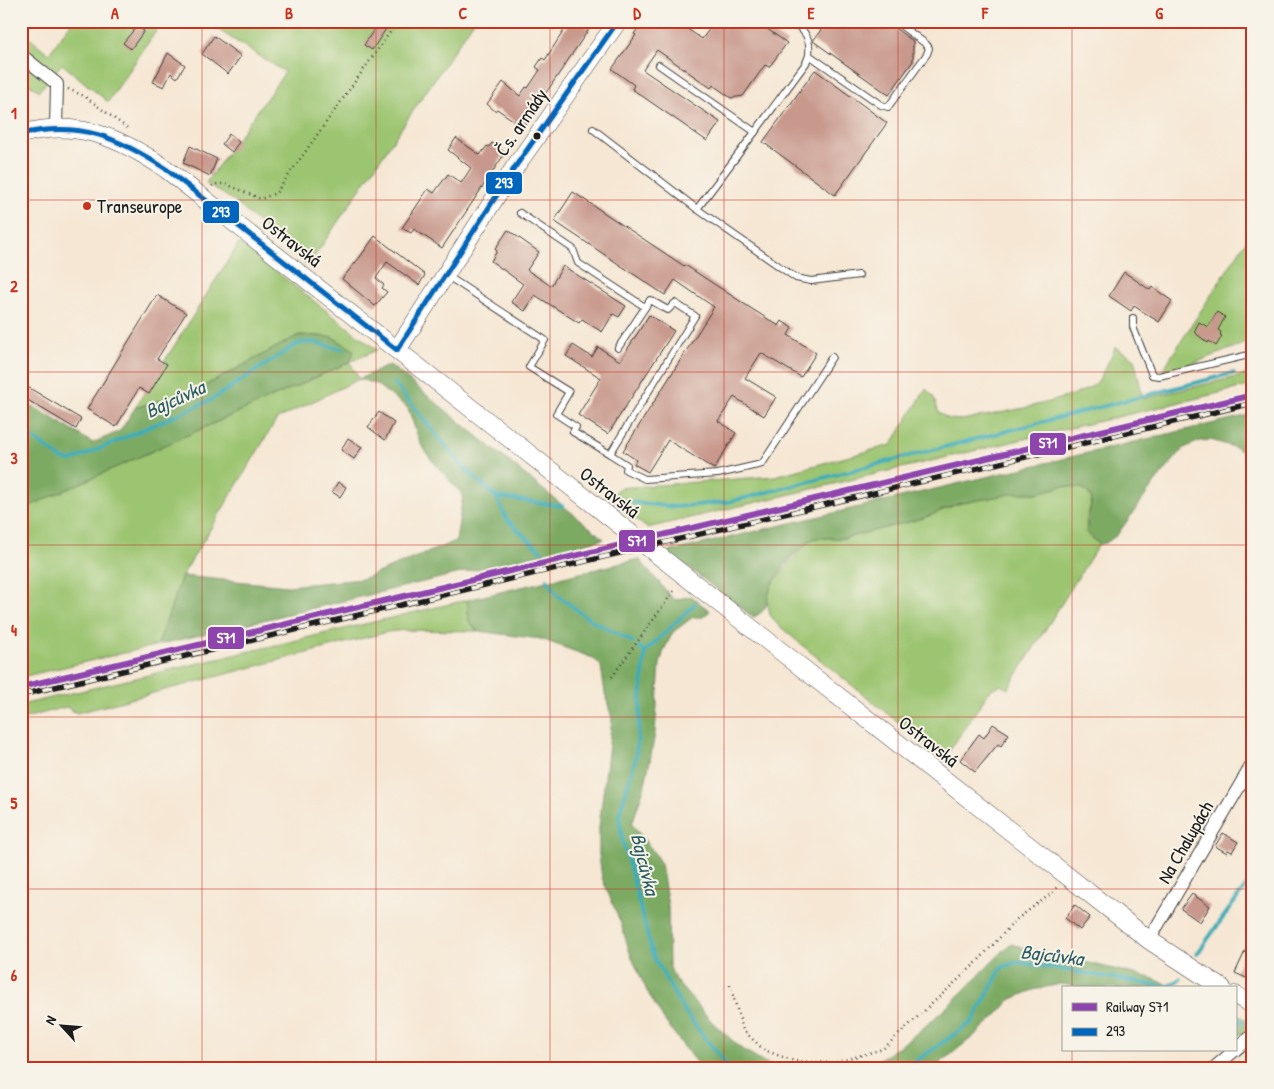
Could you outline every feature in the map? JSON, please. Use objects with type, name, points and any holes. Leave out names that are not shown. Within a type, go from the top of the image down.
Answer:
[{"type":"main road","name":"Čs. armády","points":[[397,350],[548,119],[618,21]]},
{"type":"main road","name":"Ostravská","points":[[21,134],[34,130],[56,128],[92,132],[116,139],[148,157],[203,197],[1149,940],[1219,986]]},
{"type":"main road","points":[[1236,996],[1253,1005]]},
{"type":"street","points":[[21,55],[57,84],[56,128]]},
{"type":"street","name":"Na Chalupách","points":[[1149,940],[1253,762]]},
{"type":"street","points":[[1236,1049],[1253,1035]]},
{"type":"street","points":[[1214,1068],[1233,1052]]},
{"type":"lane","points":[[697,209],[806,63],[810,44],[808,37],[804,30],[792,21]]},
{"type":"lane","points":[[809,55],[881,105],[888,107],[893,103],[927,54],[929,48],[895,21]]},
{"type":"lane","points":[[659,65],[754,132]]},
{"type":"lane","points":[[594,129],[697,209],[796,278],[811,281],[859,276]]},
{"type":"lane","points":[[520,213],[573,249],[578,263],[645,307]]},
{"type":"lane","points":[[446,275],[545,340],[529,367],[569,392],[556,414],[576,427],[573,432],[627,465],[626,470],[645,480],[718,474],[762,464],[832,358]]},
{"type":"lane","points":[[610,454],[695,316],[675,303],[668,310],[650,300],[618,348]]},
{"type":"lane","points":[[1133,318],[1133,327],[1152,375],[1159,376],[1253,354]]},
{"type":"path","points":[[203,197],[214,184],[226,184],[261,199],[276,194],[398,21]]},
{"type":"path","points":[[57,84],[84,96],[131,131]]},
{"type":"path","points":[[612,677],[684,576]]},
{"type":"path","points":[[730,985],[743,1030],[764,1050],[794,1061],[834,1063],[883,1049],[976,963],[1017,919],[1052,893],[1067,876]]},
{"type":"green space","points":[[72,21],[163,21],[108,102],[62,64],[39,91],[21,78],[21,31],[49,54]]},
{"type":"green space","points":[[204,21],[474,21],[308,266],[234,201],[206,183],[285,72]]},
{"type":"green space","points":[[23,161],[26,196],[21,205],[21,162]]},
{"type":"green space","points":[[1253,230],[1253,340],[1192,364],[1162,371]]},
{"type":"green space","points":[[239,243],[377,350],[350,362],[354,350],[332,337],[299,335],[201,388],[135,408]]},
{"type":"green space","points":[[299,335],[332,337],[354,350],[350,362],[21,510],[21,399],[93,443],[120,431],[135,408],[201,388]]},
{"type":"green space","points":[[1115,347],[1134,358],[1143,399],[1253,373],[1253,385],[647,528],[615,504],[615,492],[619,488],[775,476],[891,445],[926,389],[933,396],[939,413],[949,419],[973,418],[1055,400],[1089,388],[1098,381]]},
{"type":"green space","points":[[350,362],[359,379],[277,419],[182,576],[158,645],[21,677],[21,510]]},
{"type":"green space","points":[[390,365],[604,539],[158,645],[182,576],[288,586],[362,579],[456,541],[463,495],[430,458],[420,443],[408,408],[376,384],[359,379]]},
{"type":"green space","points":[[1253,414],[1253,462],[1237,448],[1211,440],[1200,441],[1184,448],[1156,481],[1117,535],[1106,543],[1099,544],[1086,531],[1092,500],[1088,492],[1082,488],[1063,486],[1038,493],[1016,493],[957,504],[924,518],[845,538],[816,538],[809,541],[773,582],[766,606],[759,614],[753,617],[668,552]]},
{"type":"green space","points":[[1063,486],[1083,489],[1089,495],[1092,500],[1086,522],[1089,536],[1099,544],[1008,689],[1001,685],[991,689],[944,759],[803,646],[777,624],[770,615],[767,599],[772,584],[809,541],[816,538],[845,538],[924,518],[957,504],[1016,493],[1038,493]]},
{"type":"green space","points":[[639,559],[674,600],[691,596],[710,611],[703,617],[693,617],[673,632],[664,650],[660,664],[655,733],[650,761],[644,788],[632,824],[661,864],[668,906],[669,965],[675,980],[712,1022],[742,1049],[768,1064],[785,1068],[700,1068],[664,1020],[647,991],[630,953],[621,924],[602,878],[599,855],[599,827],[612,719],[605,693],[601,666],[593,658],[541,639],[477,631],[469,621],[467,600]]},
{"type":"green space","points":[[467,600],[469,621],[477,631],[406,630],[387,632],[77,713],[66,707],[21,719],[21,705]]},
{"type":"green space","points":[[1010,944],[1151,978],[1171,986],[1076,986],[1060,984],[1033,990],[1010,1000],[974,1036],[934,1068],[863,1068],[905,1042],[959,996]]},
{"type":"green space","points":[[1236,1014],[1253,1022],[1253,1045],[1242,1035],[1236,1033]]},
{"type":"building","points":[[570,21],[580,21],[589,29],[523,127],[497,109],[495,111],[487,104],[503,82],[520,96],[526,87],[528,88],[540,70],[536,67],[542,58],[545,60]]},
{"type":"building","points":[[643,21],[676,21],[702,39],[715,21],[756,21],[787,43],[769,67],[765,65],[743,96],[731,98],[713,85],[711,88],[657,50],[643,70],[720,122],[707,141],[632,89],[634,85],[612,69],[636,35],[634,34]]},
{"type":"building","points":[[827,21],[885,21],[913,41],[913,61],[889,95],[813,41]]},
{"type":"building","points":[[378,23],[386,29],[372,50],[364,45]]},
{"type":"building","points":[[137,26],[144,31],[131,49],[123,43]]},
{"type":"building","points":[[214,36],[241,56],[228,74],[202,54]]},
{"type":"building","points":[[168,53],[185,65],[177,78],[171,73],[164,87],[153,82]]},
{"type":"building","points":[[815,70],[887,123],[835,195],[763,142]]},
{"type":"building","points":[[229,134],[239,142],[232,152],[222,144]]},
{"type":"building","points":[[456,138],[480,155],[492,143],[505,153],[442,248],[414,229],[411,233],[402,228],[428,189],[434,193],[448,174],[461,183],[471,168],[448,150]]},
{"type":"building","points":[[190,146],[217,159],[210,176],[183,163]]},
{"type":"building","points":[[573,192],[684,266],[779,326],[782,321],[792,328],[788,335],[816,353],[801,377],[761,353],[745,378],[776,397],[764,416],[734,397],[718,421],[736,433],[714,469],[668,440],[648,472],[634,464],[636,460],[623,451],[714,307],[675,280],[665,295],[554,221]]},
{"type":"building","points":[[508,230],[539,252],[527,270],[551,286],[563,266],[626,306],[619,317],[613,314],[602,332],[582,319],[579,323],[535,295],[525,311],[511,302],[523,284],[491,261],[497,251],[495,249]]},
{"type":"building","points":[[375,236],[425,275],[419,285],[387,262],[376,278],[384,285],[382,288],[387,292],[375,306],[342,279]]},
{"type":"building","points":[[1124,272],[1150,290],[1152,287],[1172,301],[1159,322],[1134,306],[1131,311],[1109,296]]},
{"type":"building","points":[[157,295],[186,313],[157,359],[167,364],[149,394],[139,388],[116,427],[87,409]]},
{"type":"building","points":[[1217,312],[1225,317],[1218,330],[1222,336],[1216,346],[1209,341],[1208,343],[1194,332],[1199,322],[1208,327]]},
{"type":"building","points":[[649,315],[674,331],[608,434],[578,415],[601,378],[566,356],[573,345],[592,357],[598,347],[620,361]]},
{"type":"building","points":[[21,383],[81,419],[76,429],[21,396]]},
{"type":"building","points":[[379,412],[394,423],[385,440],[368,427]]},
{"type":"building","points":[[348,438],[362,447],[354,459],[341,450]]},
{"type":"building","points":[[338,482],[346,487],[340,497],[332,492]]},
{"type":"building","points":[[993,724],[1009,734],[1001,746],[998,744],[975,772],[960,760],[979,734],[984,738]]},
{"type":"building","points":[[1223,833],[1238,842],[1232,852],[1228,850],[1227,853],[1215,846]]},
{"type":"building","points":[[1192,894],[1210,906],[1200,922],[1181,909]]},
{"type":"building","points":[[1075,905],[1090,917],[1080,930],[1065,918]]},
{"type":"building","points":[[1253,934],[1253,981],[1235,973]]},
{"type":"waterway","name":"Bajcůvka","points":[[21,429],[62,459],[71,461],[211,400],[297,344],[311,342],[342,349]]},
{"type":"waterway","points":[[620,501],[675,507],[729,502],[1234,373]]},
{"type":"waterway","name":"Bajcůvka","points":[[394,383],[462,466],[496,497],[507,520],[541,551]]},
{"type":"waterway","points":[[496,497],[562,506]]},
{"type":"waterway","name":"Bajcůvka","points":[[547,579],[557,595],[589,619],[633,642]]},
{"type":"waterway","points":[[645,652],[695,604]]},
{"type":"waterway","name":"Bajcůvka","points":[[639,647],[645,652],[636,757],[619,815],[622,838],[653,956],[684,1011],[729,1068]]},
{"type":"waterway","name":"Bajcůvka","points":[[1197,954],[1253,876]]},
{"type":"waterway","name":"Bajcůvka","points":[[906,1068],[972,1022],[1002,967],[1018,962],[1161,986]]},
{"type":"waterway","name":"Bajcůvka","points":[[1169,986],[1180,979]]},
{"type":"waterway","points":[[1236,1019],[1247,1024]]},
{"type":"railway","points":[[21,695],[1253,403]]},
{"type":"rail line","name":"S71","points":[[21,687],[1253,395]]},
{"type":"transit line","name":"293","points":[[397,350],[515,167],[618,21]]},
{"type":"transit line","name":"293","points":[[21,134],[42,130],[62,129],[80,131],[114,140],[131,148],[166,169],[397,350]]},
{"type":"place","name":"Transeurope","points":[[87,206]]}]
